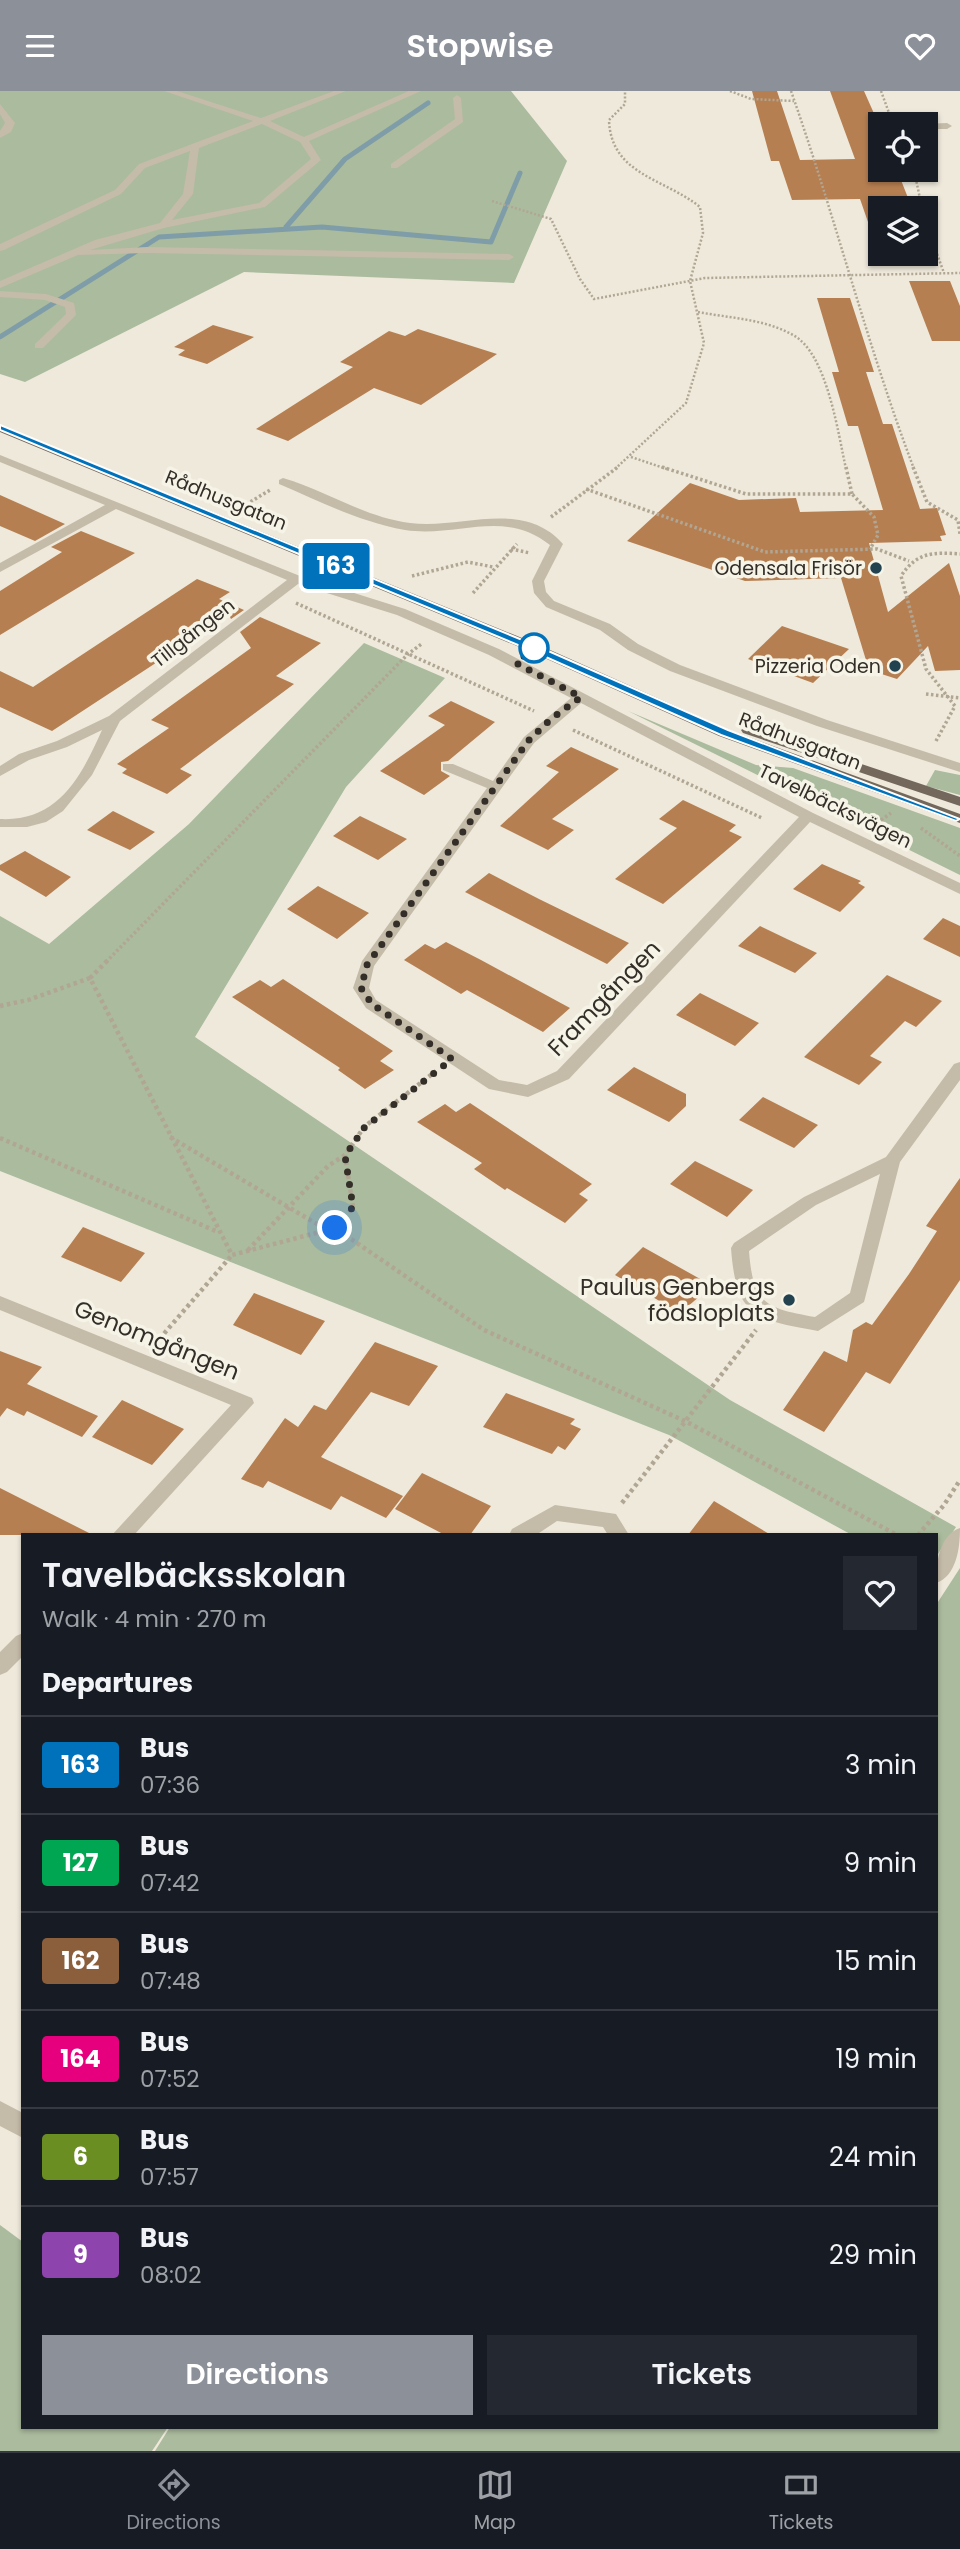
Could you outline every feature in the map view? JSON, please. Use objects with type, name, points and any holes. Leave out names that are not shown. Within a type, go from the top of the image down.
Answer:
[{"type":"main road","name":"Rådhusgatan","points":[[0,428],[630,690],[724,733],[960,819]]},
{"type":"main road","name":"Rådhusgatan","points":[[630,690],[960,803]]},
{"type":"street","points":[[0,285],[71,253],[163,225],[262,205],[316,160],[304,139],[264,122],[168,91]]},
{"type":"street","points":[[0,248],[118,192],[142,166],[195,149],[341,91]]},
{"type":"street","points":[[304,139],[417,91]]},
{"type":"street","points":[[394,166],[460,120],[457,98]]},
{"type":"street","points":[[0,107],[10,123],[8,130],[0,135]]},
{"type":"street","points":[[938,126],[947,126]]},
{"type":"street","points":[[163,225],[188,194],[195,149]]},
{"type":"street","points":[[71,253],[147,250],[509,257]]},
{"type":"street","points":[[0,294],[46,297],[71,305],[71,315],[39,346]]},
{"type":"street","name":"Tavelbäcksvägen","points":[[0,458],[296,579],[401,613],[495,652],[808,816],[960,889]]},
{"type":"street","points":[[283,482],[386,523],[433,529],[482,520],[519,523],[535,529],[557,544],[538,581],[540,593],[550,604],[605,627],[633,647],[675,668],[822,723],[960,768]]},
{"type":"street","points":[[0,568],[113,506]]},
{"type":"street","name":"Tillgången","points":[[0,772],[24,757],[62,744],[114,719],[296,579]]},
{"type":"street","name":"Framgången","points":[[581,697],[551,719],[529,740],[493,786],[367,965],[361,988],[372,1004],[495,1085],[528,1091],[564,1075],[808,816]]},
{"type":"street","name":"Tillgången","points":[[0,823],[33,821],[58,807],[77,789],[94,765],[114,719]]},
{"type":"street","points":[[448,767],[493,786]]},
{"type":"street","points":[[892,1161],[810,1201],[740,1248],[741,1282],[753,1301],[768,1315],[818,1324],[858,1297],[892,1161],[960,1068]]},
{"type":"street","name":"Genomgången","points":[[0,1303],[245,1403],[124,1533]]},
{"type":"street","points":[[522,1533],[555,1513],[614,1528]]},
{"type":"street","points":[[938,1572],[960,1536]]},
{"type":"street","points":[[0,1667],[21,1644]]},
{"type":"street","points":[[0,2113],[21,2125]]},
{"type":"path","points":[[473,593],[493,567],[535,529],[630,457],[686,403],[703,351],[704,334],[690,281],[703,233],[700,207],[687,195],[637,171],[612,142],[609,120],[625,104],[625,91]]},
{"type":"path","points":[[730,91],[751,99],[794,101]]},
{"type":"path","points":[[791,91],[822,178],[892,411],[927,502],[958,520],[960,534]]},
{"type":"path","points":[[881,91],[889,112]]},
{"type":"path","points":[[492,201],[551,219],[580,279],[594,299],[690,281],[849,274],[960,273]]},
{"type":"path","points":[[938,257],[944,273]]},
{"type":"path","points":[[698,312],[765,326],[803,341],[812,352],[829,404],[852,494],[874,517],[878,535],[870,549]]},
{"type":"path","points":[[630,457],[746,494],[852,494]]},
{"type":"path","points":[[237,510],[283,482]]},
{"type":"path","points":[[586,489],[765,552],[870,549],[909,561]]},
{"type":"path","points":[[926,669],[901,576],[909,561],[927,552],[960,553]]},
{"type":"path","points":[[409,576],[468,562],[493,567]]},
{"type":"path","points":[[276,593],[793,832]]},
{"type":"path","points":[[0,1006],[27,1000],[90,978],[408,655],[430,638]]},
{"type":"path","points":[[926,694],[960,698]]},
{"type":"path","points":[[952,711],[960,712]]},
{"type":"path","points":[[916,824],[960,856]]},
{"type":"path","points":[[90,978],[169,1137],[232,1255]]},
{"type":"path","points":[[247,1251],[328,1167],[345,1156],[364,1128],[452,1059]]},
{"type":"path","points":[[169,1137],[327,1230]]},
{"type":"path","points":[[0,1138],[218,1232]]},
{"type":"path","points":[[142,1359],[232,1255],[335,1228],[353,1207],[345,1156]]},
{"type":"path","points":[[335,1228],[484,1330],[687,1422],[893,1533]]},
{"type":"path","points":[[614,1528],[687,1422],[768,1315]]},
{"type":"path","points":[[920,1533],[944,1505],[960,1480]]},
{"type":"green space","points":[[0,91],[511,91],[567,161],[514,283],[244,272],[25,382],[0,374]]},
{"type":"green space","points":[[364,643],[445,678],[346,787],[195,1037],[730,1400],[956,1527],[938,1554],[938,1533],[848,1533],[669,1435],[0,1171],[0,916],[49,944],[189,824]]},
{"type":"green space","points":[[628,711],[756,765],[793,768],[960,828],[960,875]]},
{"type":"green space","points":[[935,770],[960,775],[960,795],[926,786]]},
{"type":"green space","points":[[960,1568],[960,2451],[155,2451],[169,2429],[938,2429],[938,1602]]},
{"type":"green space","points":[[0,2225],[21,2241],[21,2429],[167,2429],[152,2451],[0,2451]]},
{"type":"building","points":[[752,91],[777,91],[800,160],[855,159],[830,91],[864,91],[873,112],[868,112],[868,182],[902,182],[907,196],[868,196],[868,222],[860,199],[792,200],[779,161],[771,161]]},
{"type":"building","points":[[909,281],[950,281],[960,306],[960,341],[932,341]]},
{"type":"building","points":[[817,298],[850,298],[874,372],[866,372],[883,424],[892,424],[920,509],[937,508],[946,535],[940,536],[942,541],[869,543],[888,612],[949,563],[960,596],[960,670],[935,671],[928,646],[897,679],[869,670],[841,578],[745,581],[627,541],[690,483],[739,500],[796,498],[800,512],[883,510],[858,426],[848,426],[832,372],[839,372]]},
{"type":"building","points":[[213,325],[254,337],[207,364],[178,355],[185,350],[174,347]]},
{"type":"building","points":[[418,329],[497,354],[421,405],[374,388],[288,441],[256,429],[353,367],[340,362],[389,331],[405,336]]},
{"type":"building","points":[[0,495],[65,524],[35,541],[0,526]]},
{"type":"building","points":[[81,531],[135,553],[0,635],[0,591],[62,552],[51,547]]},
{"type":"building","points":[[197,579],[230,592],[219,599],[244,610],[231,619],[229,615],[52,731],[0,707],[0,671],[33,687]]},
{"type":"building","points":[[260,617],[321,643],[276,676],[294,684],[180,769],[192,775],[167,794],[122,773],[127,769],[117,764],[169,728],[151,720],[251,648],[240,632]]},
{"type":"building","points":[[782,626],[849,649],[813,683],[748,659]]},
{"type":"building","points":[[451,701],[495,722],[448,761],[441,762],[441,771],[450,776],[424,795],[380,771],[445,725],[428,716]]},
{"type":"building","points":[[571,747],[619,769],[552,819],[574,830],[548,850],[500,826],[559,772],[546,766]]},
{"type":"building","points":[[683,800],[736,825],[729,831],[742,837],[663,904],[615,879],[677,828],[659,819]]},
{"type":"building","points":[[113,811],[155,832],[130,850],[87,830]]},
{"type":"building","points":[[360,816],[407,839],[378,860],[333,836]]},
{"type":"building","points":[[25,851],[71,877],[46,897],[0,870],[0,865]]},
{"type":"building","points":[[822,864],[861,881],[858,883],[865,887],[840,912],[793,889]]},
{"type":"building","points":[[489,873],[629,943],[607,964],[465,892]]},
{"type":"building","points":[[318,886],[369,913],[337,939],[287,909]]},
{"type":"building","points":[[943,918],[960,926],[960,957],[923,939]]},
{"type":"building","points":[[760,926],[817,953],[795,973],[738,946]]},
{"type":"building","points":[[446,942],[570,1008],[543,1032],[467,990],[461,994],[404,960],[425,944],[435,949]]},
{"type":"building","points":[[887,975],[942,1001],[916,1027],[905,1021],[870,1056],[882,1062],[859,1085],[804,1057]]},
{"type":"building","points":[[283,979],[393,1051],[380,1061],[394,1070],[365,1089],[338,1070],[340,1068],[232,997],[260,980],[271,987]]},
{"type":"building","points":[[700,993],[759,1023],[735,1046],[676,1015]]},
{"type":"building","points":[[634,1067],[686,1094],[686,1106],[669,1122],[607,1090]]},
{"type":"building","points":[[763,1097],[818,1125],[794,1148],[739,1120]]},
{"type":"building","points":[[470,1103],[592,1184],[579,1194],[588,1200],[565,1223],[507,1188],[505,1190],[474,1169],[482,1163],[417,1122],[445,1104],[456,1112]]},
{"type":"building","points":[[695,1161],[753,1190],[727,1217],[670,1184]]},
{"type":"building","points":[[960,1178],[960,1280],[890,1384],[866,1372],[824,1432],[783,1410],[824,1351],[847,1362],[853,1330],[866,1322],[872,1325],[909,1274],[937,1231],[926,1226]]},
{"type":"building","points":[[83,1227],[145,1253],[121,1282],[61,1257]]},
{"type":"building","points":[[643,1247],[702,1280],[691,1291],[700,1296],[680,1313],[615,1275]]},
{"type":"building","points":[[254,1293],[325,1321],[301,1355],[233,1325]]},
{"type":"building","points":[[375,1342],[438,1366],[409,1406],[371,1392],[321,1457],[403,1496],[386,1518],[341,1496],[331,1510],[268,1481],[263,1488],[241,1479],[285,1418],[298,1427],[314,1405],[326,1410]]},
{"type":"building","points":[[0,1351],[42,1367],[27,1384],[98,1416],[82,1437],[27,1411],[24,1416],[7,1408],[0,1417]]},
{"type":"building","points":[[506,1393],[575,1419],[570,1424],[581,1429],[565,1450],[558,1446],[552,1454],[483,1427]]},
{"type":"building","points":[[122,1400],[184,1429],[152,1465],[92,1437]]},
{"type":"building","points":[[422,1473],[491,1506],[471,1533],[441,1533],[395,1509]]},
{"type":"building","points":[[0,1488],[89,1533],[21,1533],[0,1535]]},
{"type":"building","points":[[714,1501],[768,1533],[690,1533]]},
{"type":"waterway","points":[[286,227],[345,159],[428,103]]},
{"type":"waterway","points":[[0,337],[159,237],[322,227],[491,242],[520,173]]},
{"type":"bus line","name":"163","points":[[0,428],[534,648],[724,733],[960,819]]},
{"type":"place","name":"Odensala Frisör","points":[[876,568]]},
{"type":"place","name":"Pizzeria Oden","points":[[895,666]]},
{"type":"place","name":"Paulus Genbergs födsloplats","points":[[789,1300]]},
{"type":"route","points":[[335,1228],[353,1207],[345,1156],[364,1128],[452,1059],[372,1004],[361,988],[367,965],[493,786],[529,740],[551,719],[581,697],[516,663],[534,648]]}]
